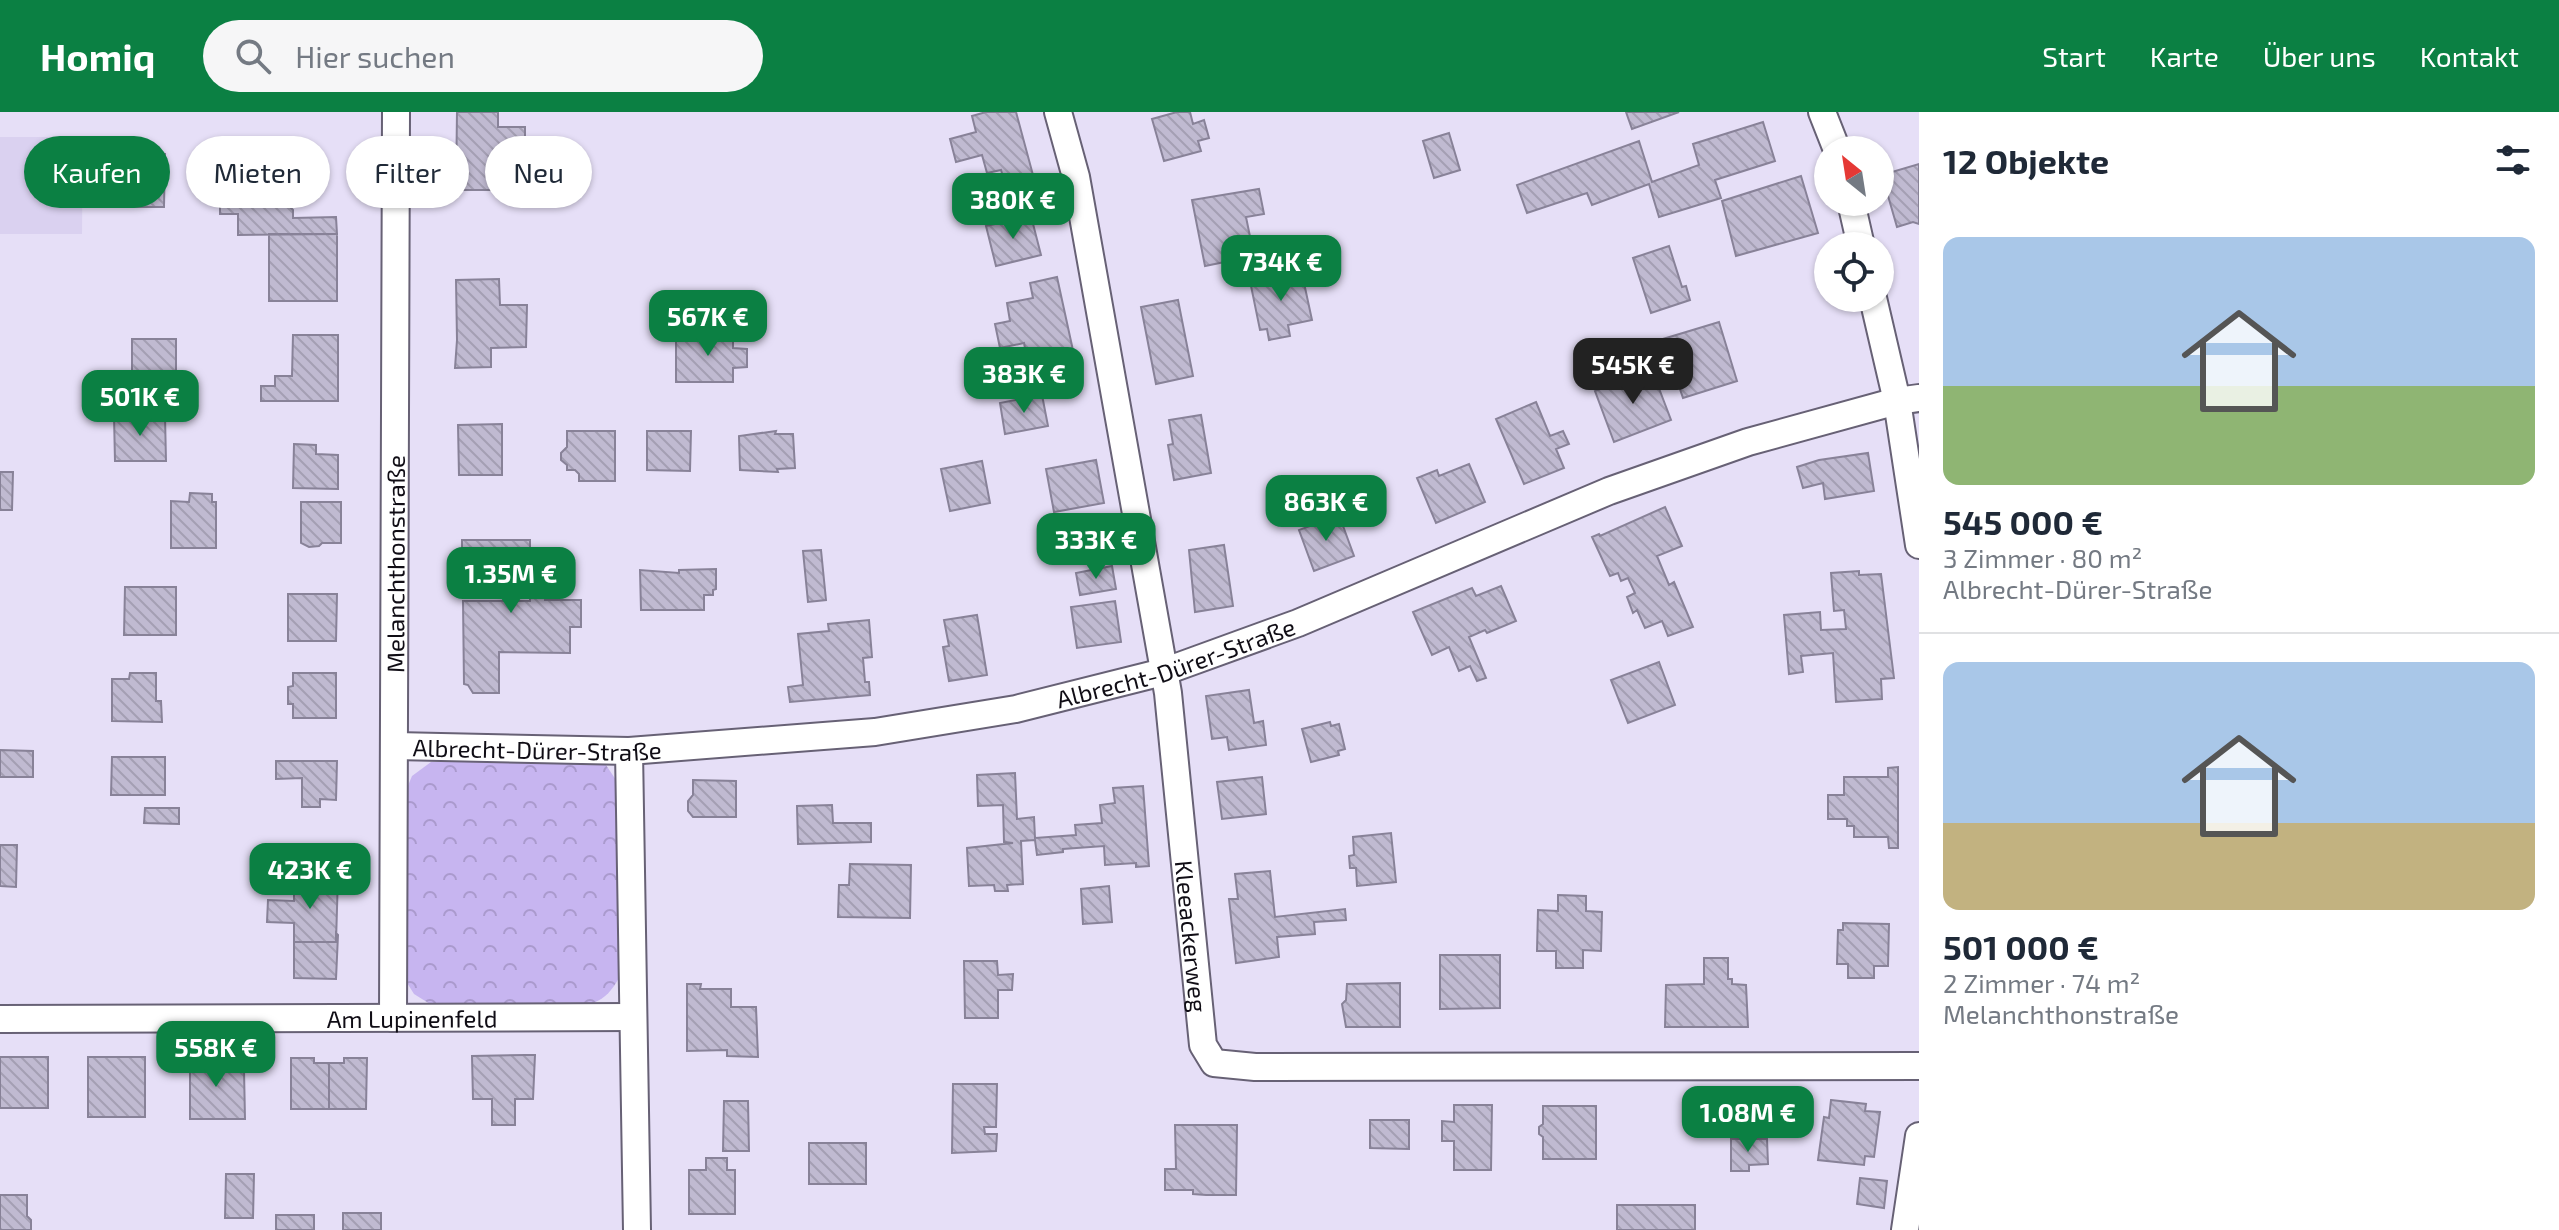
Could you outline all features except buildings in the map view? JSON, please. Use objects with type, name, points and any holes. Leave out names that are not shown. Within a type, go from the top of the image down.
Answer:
[{"type":"street","name":"Melanchthonstraße","points":[[393,1018],[396,112]]},
{"type":"street","name":"Kleeackerweg","points":[[1058,112],[1076,177],[1168,693],[1203,1045],[1214,1063],[1255,1067],[1919,1066]]},
{"type":"street","points":[[1822,112],[1831,136]]},
{"type":"street","points":[[1878,312],[1908,399],[1919,545]]},
{"type":"street","name":"Albrecht-Dürer-Straße","points":[[395,746],[629,751],[816,738],[942,723],[1016,709],[1163,672],[1298,623],[1609,491],[1748,442],[1908,399]]},
{"type":"street","points":[[629,751],[637,1230]]},
{"type":"street","name":"Am Lupinenfeld","points":[[0,1019],[633,1017]]},
{"type":"street","points":[[1905,1230],[1919,1136]]},
{"type":"shaded area","points":[[0,137],[24,137],[24,208],[82,208],[82,234],[0,234]]},
{"type":"green space","points":[[596,761],[606,765],[618,783],[619,978],[611,990],[593,1003],[430,1004],[414,994],[404,978],[407,788],[412,776],[431,762]]}]
